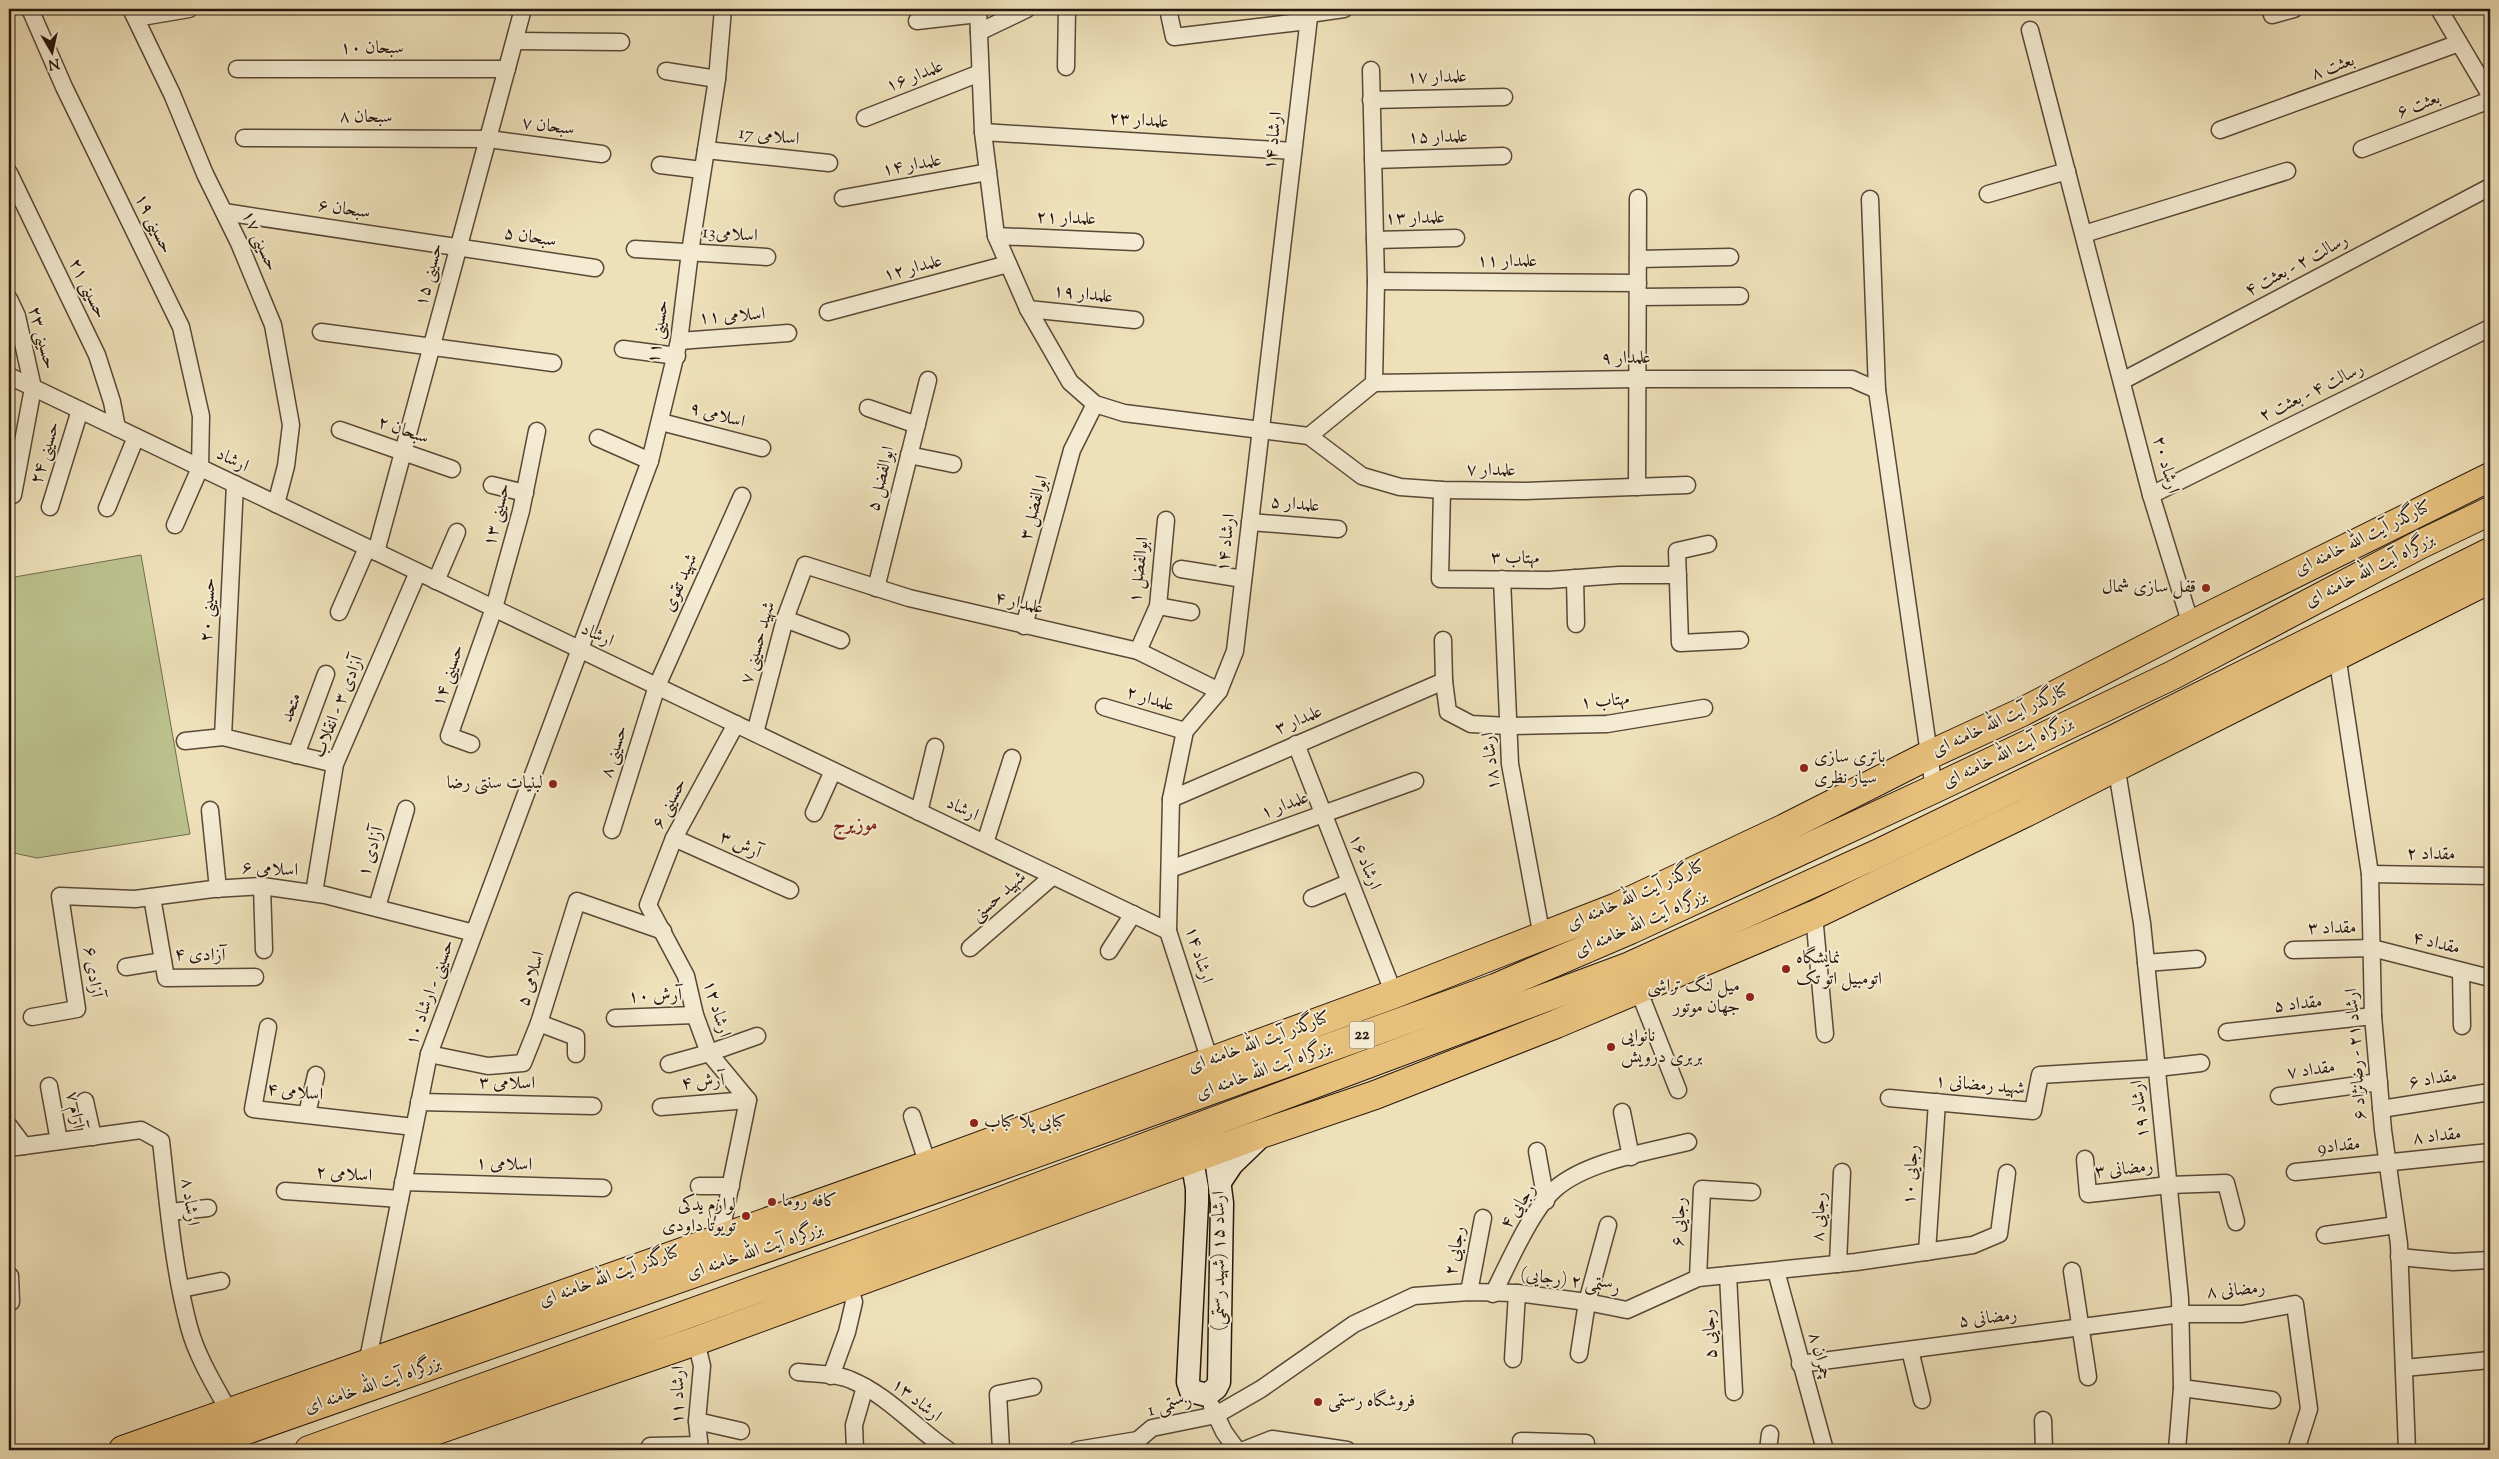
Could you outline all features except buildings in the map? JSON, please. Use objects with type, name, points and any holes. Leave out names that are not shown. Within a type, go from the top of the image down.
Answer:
[{"type":"highway","name":"کنارگذر آیت الله خامنه ای","points":[[138,1448],[367,1364],[423,1357],[720,1237],[928,1165],[986,1157],[1210,1061],[1394,994],[1542,937],[1616,906],[1785,828],[1929,755],[2020,713],[2191,625],[2490,477]]},
{"type":"highway","points":[[2441,501],[2455,529]]},
{"type":"highway","name":"بزرگراه آیت الله خامنه ای","points":[[189,1450],[423,1357],[986,1157],[1495,988],[1630,930],[1934,789],[2124,698],[2419,545],[2490,511]]},
{"type":"highway","name":"بزرگراه آیت الله خامنه ای","points":[[309,1450],[947,1221],[1544,1000],[1630,966],[1877,854],[2015,786],[2334,643],[2490,552]]},
{"type":"highway","points":[[379,1450],[696,1341],[1266,1132],[1375,1095],[1556,1024],[1814,915],[2023,814],[2116,765],[2334,643],[2490,579]]},
{"type":"highway","points":[[2110,668],[2124,698]]},
{"type":"highway","points":[[2015,786],[2023,814]]},
{"type":"highway","points":[[1877,854],[1892,877]]},
{"type":"highway","points":[[1616,906],[1630,930]]},
{"type":"highway","points":[[1709,931],[1722,955]]},
{"type":"highway","points":[[1485,959],[1495,988]]},
{"type":"highway","points":[[1441,976],[1452,1002]]},
{"type":"highway","points":[[1544,1000],[1556,1024]]},
{"type":"highway","points":[[947,1221],[957,1246]]},
{"type":"highway","points":[[543,1366],[576,1383]]},
{"type":"main road","name":"ارشاد ۱۵ (شهید رستمی)","points":[[1199,1128],[1204,1155],[1221,1192],[1219,1382],[1212,1405],[1191,1391],[1188,1382],[1197,1196],[1204,1155]]},
{"type":"main road","points":[[1144,1178],[1176,1178],[1197,1196],[1221,1192],[1232,1164],[1266,1132]]},
{"type":"street","name":"حسینی ۱۹","points":[[30,9],[64,87],[181,326],[201,416],[200,468]]},
{"type":"street","points":[[133,14],[189,9]]},
{"type":"street","name":"حسینی ۱۵","points":[[339,612],[372,550],[403,452],[523,9]]},
{"type":"street","name":"حسینی ۱۱","points":[[579,649],[650,461],[678,348],[702,170],[718,79],[723,9]]},
{"type":"street","points":[[979,32],[1027,9]]},
{"type":"street","points":[[1066,67],[1067,9]]},
{"type":"street","points":[[1168,9],[1174,37],[1344,9]]},
{"type":"street","points":[[2272,15],[2294,9]]},
{"type":"street","points":[[2439,9],[2490,95]]},
{"type":"street","points":[[917,21],[978,11],[983,132],[996,236],[1028,310],[1070,382],[1095,404],[1124,413],[1308,436],[1374,383],[1376,281],[1371,70]]},
{"type":"street","name":"حسینی ۱۷","points":[[133,14],[240,243],[273,325],[291,425],[286,466],[276,504]]},
{"type":"street","name":"ارشاد ۱۴","points":[[1210,1061],[1168,931],[1171,799],[1186,731],[1219,691],[1235,651],[1309,14]]},
{"type":"street","name":"ارشاد ۲۰","points":[[2030,30],[2152,495],[2191,625]]},
{"type":"street","points":[[515,41],[621,42]]},
{"type":"street","name":"بعثت ۸","points":[[2220,130],[2459,43]]},
{"type":"street","name":"سبحان ۱۰","points":[[237,68],[507,69]]},
{"type":"street","points":[[666,71],[718,79]]},
{"type":"street","name":"علمدار ۱۶","points":[[865,118],[980,74]]},
{"type":"street","name":"علمدار ۱۷","points":[[1371,100],[1504,97]]},
{"type":"street","name":"بعثت ۶","points":[[2362,149],[2490,100]]},
{"type":"street","name":"علمدار ۲۳","points":[[983,132],[1293,151]]},
{"type":"street","name":"سبحان ۸","points":[[244,138],[488,139]]},
{"type":"street","name":"سبحان ۷","points":[[488,139],[602,154]]},
{"type":"street","name":"اسلامی 17","points":[[706,150],[828,163]]},
{"type":"street","name":"علمدار ۱۵","points":[[1373,160],[1503,156]]},
{"type":"street","points":[[660,165],[702,170]]},
{"type":"street","points":[[1988,194],[2067,171]]},
{"type":"street","points":[[2084,234],[2287,171]]},
{"type":"street","name":"علمدار ۱۴","points":[[843,198],[988,172]]},
{"type":"street","name":"حسینی ۲۱","points":[[9,173],[97,355],[112,402],[116,428]]},
{"type":"street","name":"رسالت ۲ - بعثت ۴","points":[[2122,381],[2490,187]]},
{"type":"street","points":[[1637,487],[1638,198]]},
{"type":"street","points":[[1870,199],[1877,390],[1934,789]]},
{"type":"street","name":"سبحان ۶","points":[[224,212],[459,247]]},
{"type":"street","name":"علمدار ۲۱","points":[[996,236],[1135,242]]},
{"type":"street","name":"علمدار ۱۳","points":[[1375,240],[1456,238]]},
{"type":"street","name":"سبحان ۵","points":[[459,247],[595,268]]},
{"type":"street","name":"اسلامی13","points":[[635,249],[767,257]]},
{"type":"street","points":[[1638,259],[1730,257]]},
{"type":"street","name":"علمدار ۱۲","points":[[828,312],[1008,264]]},
{"type":"street","name":"علمدار ۱۱","points":[[1376,281],[1638,290],[1740,296]]},
{"type":"street","name":"حسینی ۲۳","points":[[9,299],[17,316],[33,388]]},
{"type":"street","name":"علمدار ۱۹","points":[[1028,310],[1135,320]]},
{"type":"street","name":"رسالت ۴ - بعثت ۲","points":[[2152,495],[2490,328]]},
{"type":"street","points":[[321,332],[553,363]]},
{"type":"street","name":"اسلامی ۱۱","points":[[624,349],[678,348],[788,333]]},
{"type":"street","name":"ارشاد","points":[[9,376],[1168,931]]},
{"type":"street","name":"علمدار ۹","points":[[1374,383],[1638,379],[1852,380],[1877,390]]},
{"type":"street","name":"ابوالفضل ۵","points":[[876,588],[928,380]]},
{"type":"street","points":[[12,495],[33,388]]},
{"type":"street","name":"ابوالفضل ۳","points":[[1024,626],[1072,450],[1095,404]]},
{"type":"street","points":[[868,408],[917,424]]},
{"type":"street","name":"حسینی ۲۴","points":[[50,507],[80,410]]},
{"type":"street","name":"اسلامی ۹","points":[[661,422],[762,448]]},
{"type":"street","name":"سبحان ۲","points":[[340,430],[452,469]]},
{"type":"street","name":"حسینی ۱۳","points":[[494,608],[525,492],[537,431]]},
{"type":"street","name":"علمدار ۷","points":[[1308,436],[1362,476],[1400,487],[1442,490],[1525,491],[1687,485]]},
{"type":"street","points":[[108,508],[136,437]]},
{"type":"street","points":[[598,438],[650,461]]},
{"type":"street","points":[[909,455],[953,464]]},
{"type":"street","points":[[175,525],[200,468]]},
{"type":"street","name":"حسینی ۲۰","points":[[224,737],[235,484]]},
{"type":"street","points":[[492,485],[525,492]]},
{"type":"street","name":"مهتاب ۳","points":[[1442,490],[1440,579],[1678,575]]},
{"type":"street","name":"شهید تقوی","points":[[657,686],[742,496]]},
{"type":"street","name":"ابوالفضل ۱","points":[[1138,652],[1158,606],[1166,520]]},
{"type":"street","name":"علمدار ۵","points":[[1250,522],[1338,529]]},
{"type":"street","points":[[436,581],[456,532]]},
{"type":"street","points":[[1708,544],[1677,550],[1680,643],[1740,640]]},
{"type":"street","name":"علمدار ۴","points":[[805,565],[909,598],[1138,652],[1219,691]]},
{"type":"street","name":"شهید حسینی ۷","points":[[755,734],[785,619],[805,565]]},
{"type":"street","points":[[1181,569],[1243,579]]},
{"type":"street","name":"آزادی ۳ - انقلاب","points":[[314,893],[335,764],[418,572]]},
{"type":"street","points":[[1575,578],[1576,624]]},
{"type":"street","name":"ارشاد ۱۸","points":[[1502,579],[1510,764],[1542,937]]},
{"type":"street","points":[[1158,606],[1191,612]]},
{"type":"street","name":"حسینی ۱۴","points":[[470,744],[449,736],[494,608]]},
{"type":"street","points":[[785,619],[841,640]]},
{"type":"street","points":[[1443,640],[1444,681]]},
{"type":"street","name":"ارشاد ۲۱ - رضانژاد ۶","points":[[2334,643],[2370,874],[2373,1016],[2378,1082],[2399,1257],[2407,1450]]},
{"type":"street","name":"حسینی - ارشاد ۱۰","points":[[367,1364],[429,1054],[579,649]]},
{"type":"street","name":"متحد","points":[[296,755],[326,674]]},
{"type":"street","name":"مهتاب ۱","points":[[1444,681],[1448,712],[1471,724],[1508,726],[1607,724],[1704,708]]},
{"type":"street","name":"علمدار ۳","points":[[1171,799],[1444,681]]},
{"type":"street","name":"حسینی ۸","points":[[612,830],[657,686]]},
{"type":"street","name":"علمدار ۲","points":[[1104,707],[1186,731]]},
{"type":"street","name":"حسینی ۶","points":[[648,905],[674,838],[736,724]]},
{"type":"street","points":[[185,740],[224,737],[335,764]]},
{"type":"street","name":"ارشاد ۱۶","points":[[1296,744],[1394,994]]},
{"type":"street","points":[[919,812],[935,747]]},
{"type":"street","points":[[985,844],[1012,758]]},
{"type":"street","name":"ارشاد ۱۹","points":[[2116,765],[2142,923],[2181,1314],[2182,1388],[2177,1450]]},
{"type":"street","points":[[814,812],[833,771]]},
{"type":"street","name":"علمدار ۱","points":[[1170,868],[1415,781]]},
{"type":"street","name":"آزادی ۱","points":[[377,907],[406,809]]},
{"type":"street","points":[[210,810],[218,889]]},
{"type":"street","name":"آرش ۳","points":[[674,838],[790,890]]},
{"type":"street","name":"مقداد ۲","points":[[2370,874],[2490,876]]},
{"type":"street","name":"شهید حسنی","points":[[970,948],[1054,876]]},
{"type":"street","points":[[1312,898],[1350,882]]},
{"type":"street","points":[[262,886],[264,950]]},
{"type":"street","name":"اسلامی ۶","points":[[60,896],[135,899],[262,886],[314,893],[377,907],[474,933]]},
{"type":"street","name":"آزادی ۶","points":[[32,1017],[77,1009],[60,896]]},
{"type":"street","name":"آزادی ۴","points":[[152,897],[166,978],[255,976]]},
{"type":"street","name":"اسلامی ۵","points":[[429,1054],[488,1066],[523,1063],[539,1023],[577,901],[663,930]]},
{"type":"street","name":"ارشاد ۱۲","points":[[648,905],[686,976],[695,1015],[709,1053],[748,1100]]},
{"type":"street","points":[[1109,951],[1133,914]]},
{"type":"street","points":[[1814,915],[1825,1034]]},
{"type":"street","name":"مقداد ۳","points":[[2294,950],[2372,948]]},
{"type":"street","name":"مقداد ۴","points":[[2372,948],[2490,978]]},
{"type":"street","points":[[2146,963],[2197,958]]},
{"type":"street","points":[[126,967],[163,961]]},
{"type":"street","points":[[2461,971],[2462,1026]]},
{"type":"street","points":[[1638,989],[1678,1090]]},
{"type":"street","name":"آرش ۱۰","points":[[615,1018],[695,1015]]},
{"type":"street","name":"مقداد ۵","points":[[2227,1032],[2373,1016]]},
{"type":"street","points":[[539,1023],[576,1036],[576,1054]]},
{"type":"street","name":"اسلامی ۴","points":[[268,1027],[253,1109],[414,1127]]},
{"type":"street","points":[[669,1064],[709,1053],[756,1036]]},
{"type":"street","points":[[2157,1068],[2201,1063]]},
{"type":"street","name":"شهید رمضانی ۱","points":[[1889,1098],[2033,1111],[2040,1075],[2157,1068]]},
{"type":"street","points":[[307,1114],[316,1075]]},
{"type":"street","name":"مقداد ۷","points":[[2279,1096],[2378,1082]]},
{"type":"street","name":"آرام ۷","points":[[49,1086],[59,1141]]},
{"type":"street","name":"مقداد ۶","points":[[2381,1108],[2490,1092]]},
{"type":"street","points":[[720,1237],[748,1100]]},
{"type":"street","name":"آرش ۴","points":[[660,1107],[748,1100]]},
{"type":"street","points":[[86,1101],[93,1137]]},
{"type":"street","name":"اسلامی ۳","points":[[419,1102],[593,1106]]},
{"type":"street","name":"رجایی ۱۰","points":[[1927,1252],[1937,1102]]},
{"type":"street","points":[[1622,1112],[1631,1157]]},
{"type":"street","points":[[912,1116],[928,1165]]},
{"type":"street","points":[[9,1126],[16,1147]]},
{"type":"street","name":"ارشاد ۸","points":[[16,1147],[141,1130],[161,1141],[181,1289],[189,1328],[206,1370],[230,1413]]},
{"type":"street","name":"رجایی ۴","points":[[1493,1294],[1529,1224],[1555,1189],[1588,1169],[1688,1142]]},
{"type":"street","points":[[1537,1151],[1546,1201]]},
{"type":"street","name":"مقداد ۸","points":[[2387,1162],[2490,1152]]},
{"type":"street","name":"رمضانی ۳","points":[[2084,1159],[2088,1194],[2169,1185]]},
{"type":"street","name":"مقداد9","points":[[2295,1172],[2387,1162]]},
{"type":"street","name":"رجایی ۸","points":[[1838,1264],[1842,1172]]},
{"type":"street","name":"رستمی ۲ (رجایی)","points":[[1212,1405],[1261,1389],[1354,1324],[1414,1296],[1469,1292],[1517,1293],[1587,1302],[1627,1310],[1698,1278],[1838,1264],[1973,1245],[1999,1234],[2007,1173]]},
{"type":"street","name":"اسلامی ۱","points":[[403,1182],[603,1188]]},
{"type":"street","points":[[2169,1185],[2226,1183],[2236,1222]]},
{"type":"street","points":[[699,1186],[731,1186]]},
{"type":"street","name":"رجایی ۶","points":[[1698,1278],[1702,1189],[1752,1192]]},
{"type":"street","name":"اسلامی ۲","points":[[285,1191],[400,1199]]},
{"type":"street","points":[[170,1212],[208,1208]]},
{"type":"street","name":"رجایی ۲","points":[[1469,1292],[1483,1218]]},
{"type":"street","points":[[1579,1354],[1587,1302],[1608,1225]]},
{"type":"street","points":[[2325,1235],[2396,1225]]},
{"type":"street","points":[[2399,1257],[2452,1262],[2490,1260]]},
{"type":"street","name":"چمران ۸","points":[[1776,1271],[1825,1450]]},
{"type":"street","points":[[2072,1271],[2088,1377]]},
{"type":"street","name":"رجایی ۵","points":[[1728,1275],[1734,1392]]},
{"type":"street","points":[[9,1302],[11,1302],[10,1276]]},
{"type":"street","points":[[181,1289],[220,1281]]},
{"type":"street","points":[[831,1376],[847,1332],[854,1302],[849,1285]]},
{"type":"street","points":[[1513,1359],[1517,1293]]},
{"type":"street","name":"رمضانی ۸","points":[[2181,1314],[2242,1314],[2295,1304],[2309,1409],[2297,1448]]},
{"type":"street","name":"رمضانی ۵","points":[[1800,1364],[2181,1314]]},
{"type":"street","name":"ارشاد ۱۱","points":[[696,1341],[702,1366],[698,1421],[700,1448]]},
{"type":"street","points":[[1910,1350],[1922,1400]]},
{"type":"street","points":[[2404,1368],[2490,1360]]},
{"type":"street","name":"ارشاد ۱۳","points":[[798,1372],[850,1379],[891,1402],[931,1439],[948,1450]]},
{"type":"street","points":[[855,1450],[854,1425],[865,1387]]},
{"type":"street","points":[[1001,1450],[998,1394],[1033,1387]]},
{"type":"street","points":[[2182,1388],[2272,1400]]},
{"type":"street","name":"رستمی 1","points":[[1132,1445],[1152,1428],[1212,1405]]},
{"type":"street","name":"ارشاد ۱۵ (شهید رستمی)","points":[[1212,1405],[1224,1432],[1237,1450]]},
{"type":"street","points":[[2043,1420],[2044,1450]]},
{"type":"street","points":[[698,1421],[741,1431]]},
{"type":"street","points":[[1244,1450],[1272,1439],[1347,1450]]},
{"type":"street","points":[[1520,1441],[1548,1447],[1586,1443]]},
{"type":"street","points":[[1077,1450],[1132,1445]]},
{"type":"street","points":[[650,1446],[700,1448]]},
{"type":"green space","points":[[141,555],[190,834],[37,858],[9,852],[9,578]]},
{"type":"place","name":"قفل سازی شمال","points":[[2206,588]]},
{"type":"place","name":"باتری سازی سیار نظری","points":[[1804,768]]},
{"type":"place","name":"لبنیات سنتی رضا","points":[[553,784]]},
{"type":"place","name":"نمایشگاه اتومبیل اتو تک","points":[[1786,969]]},
{"type":"place","name":"میل لنگ تراشی جهان موتور","points":[[1750,997]]},
{"type":"place","name":"نانوایی بربری درویش","points":[[1611,1047]]},
{"type":"place","name":"کبابی پلا کباب","points":[[974,1123]]},
{"type":"place","name":"کافه روما","points":[[772,1202]]},
{"type":"place","name":"لوازم یدکی تویوتا داودی","points":[[746,1216]]},
{"type":"place","name":"فروشگاه رستمی","points":[[1318,1402]]},
{"type":"district","name":"موزیرج","points":[[855,825]]}]
